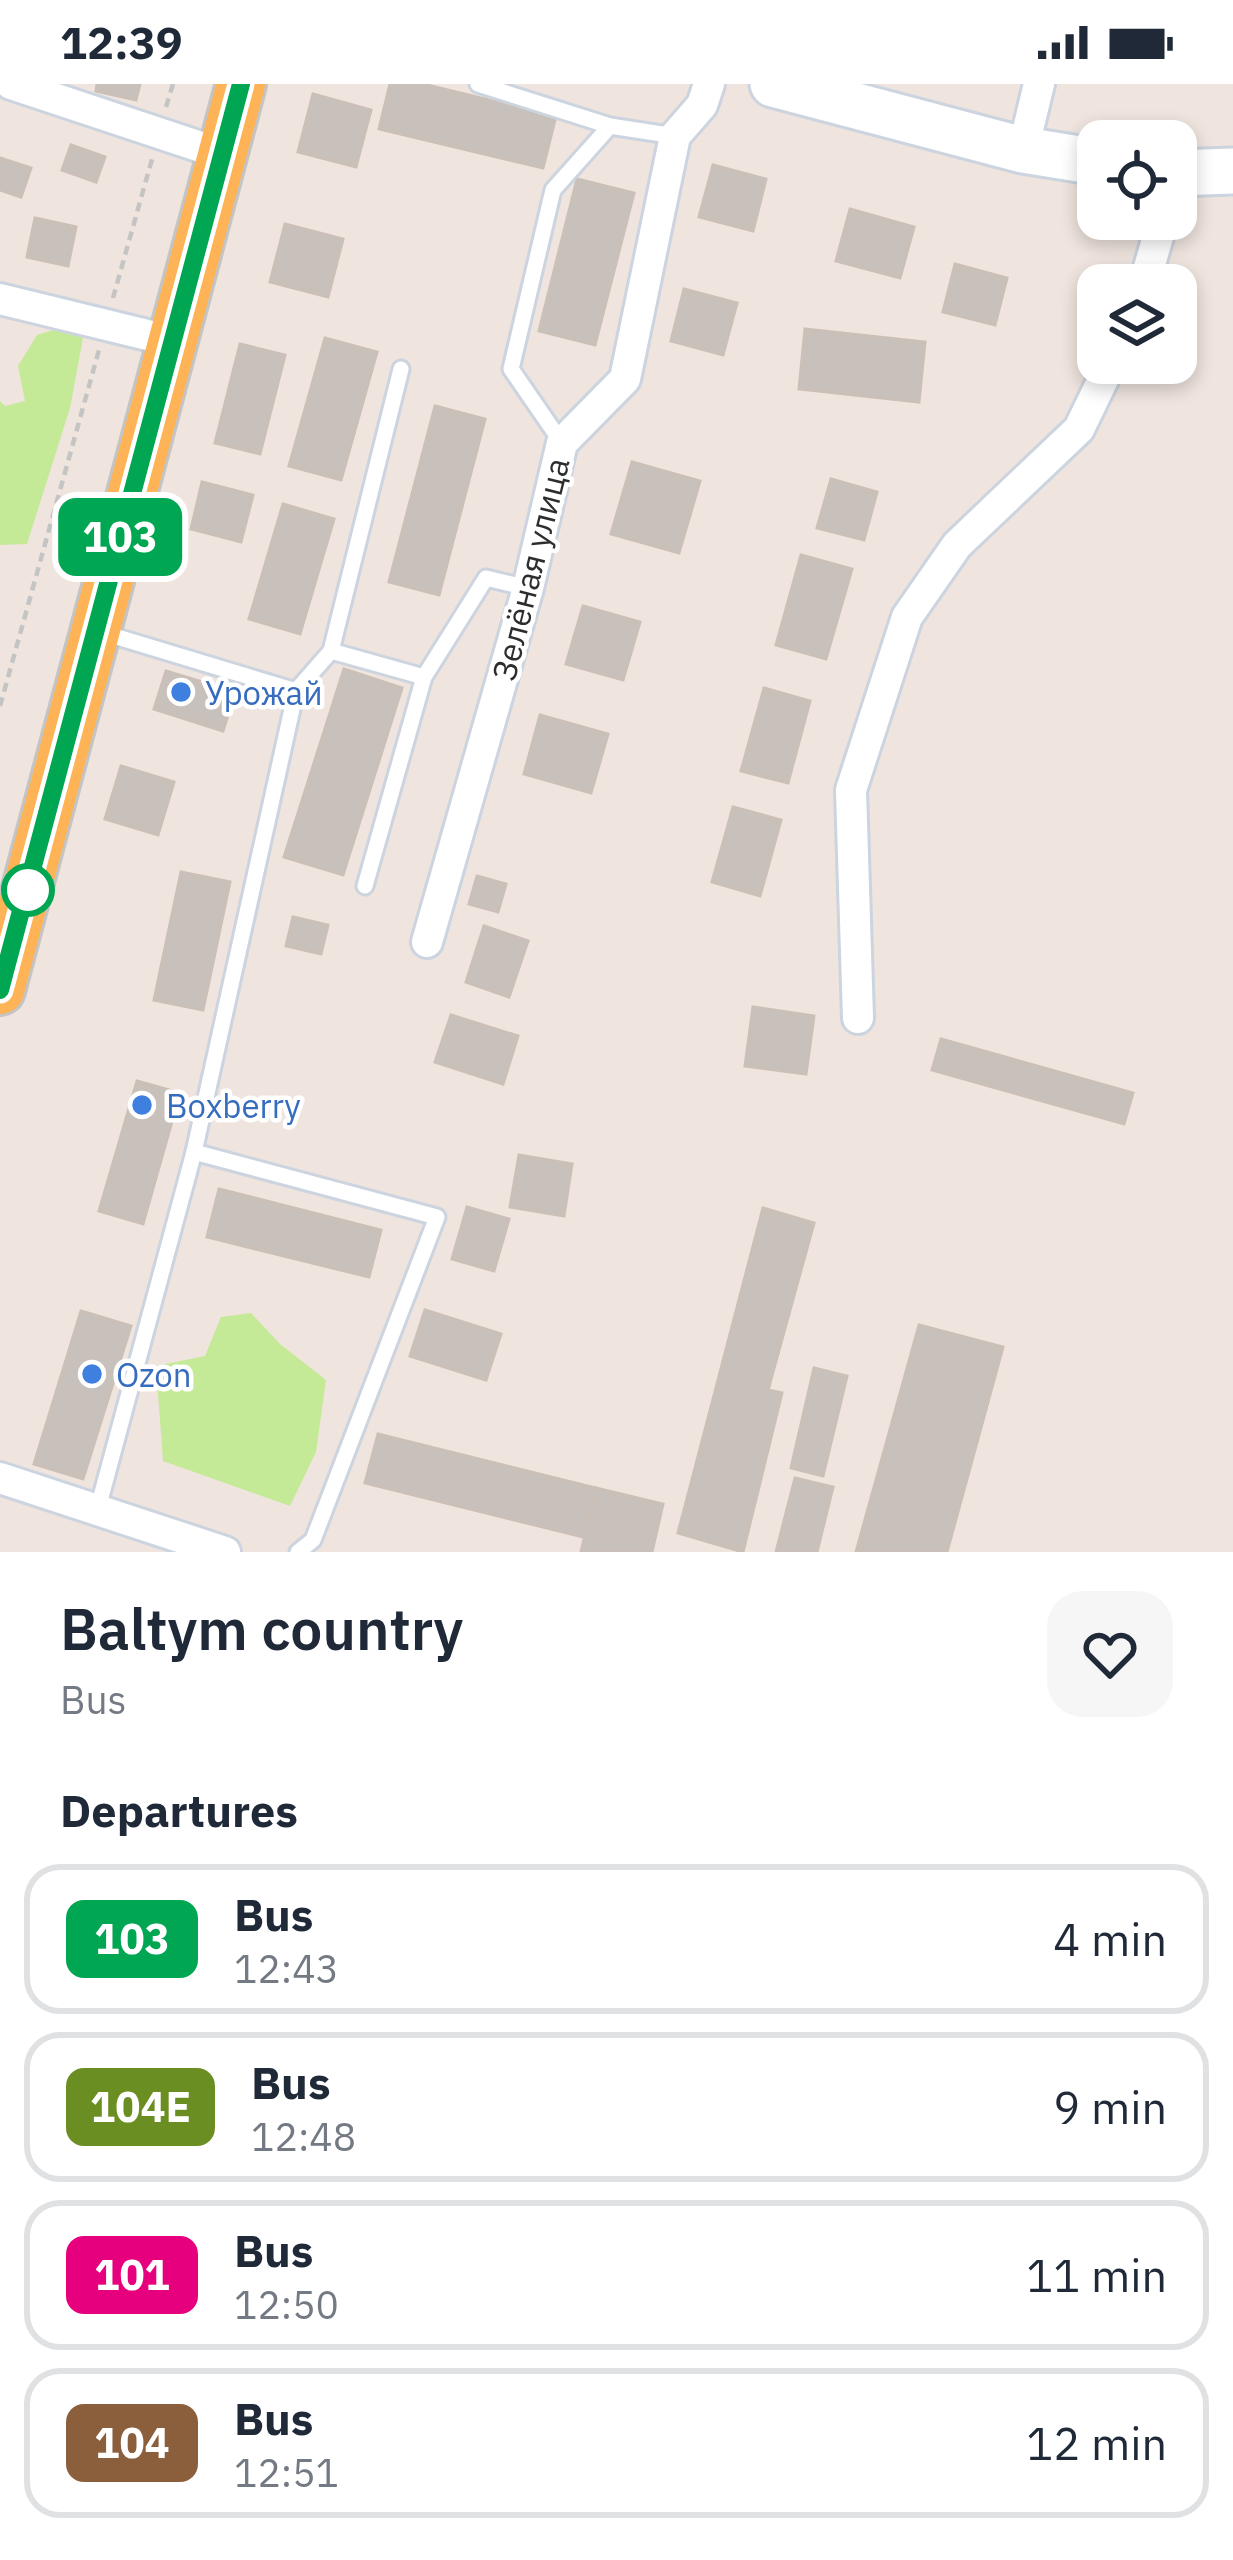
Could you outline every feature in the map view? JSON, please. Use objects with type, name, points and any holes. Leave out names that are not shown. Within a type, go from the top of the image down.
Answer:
[{"type":"main road","points":[[0,990],[241,84]]},
{"type":"main road","points":[[773,84],[1023,151],[1077,159]]},
{"type":"main road","points":[[1197,172],[1233,171]]},
{"type":"street","points":[[10,84],[222,154]]},
{"type":"street","name":"Зелёная улица","points":[[427,941],[529,588],[562,443],[625,379],[675,136],[702,105],[709,84]]},
{"type":"street","points":[[1023,151],[1039,84]]},
{"type":"street","points":[[0,299],[172,340]]},
{"type":"street","points":[[858,1018],[851,790],[907,617],[957,545],[1079,429],[1101,384]]},
{"type":"street","points":[[0,1478],[225,1552]]},
{"type":"lane","points":[[478,84],[610,126],[675,136]]},
{"type":"lane","points":[[562,443],[512,369],[553,190],[610,126]]},
{"type":"lane","points":[[98,1508],[194,1152],[296,692],[331,651],[401,369]]},
{"type":"lane","points":[[365,886],[424,677],[486,578],[529,588]]},
{"type":"lane","points":[[95,631],[296,692]]},
{"type":"lane","points":[[331,651],[424,677]]},
{"type":"lane","points":[[194,1152],[437,1217],[313,1540],[298,1552]]},
{"type":"path","points":[[0,706],[172,84]]},
{"type":"green space","points":[[62,327],[83,338],[70,408],[27,544],[0,545],[0,401],[5,406],[25,401],[18,366],[37,335]]},
{"type":"green space","points":[[251,1313],[280,1344],[326,1380],[316,1452],[290,1506],[163,1461],[156,1366],[205,1356],[221,1317]]},
{"type":"building","points":[[97,84],[140,84],[136,100],[96,91]]},
{"type":"building","points":[[390,84],[423,84],[556,116],[543,168],[379,129]]},
{"type":"building","points":[[313,94],[371,110],[356,167],[298,152]]},
{"type":"building","points":[[71,145],[105,157],[96,182],[62,170]]},
{"type":"building","points":[[0,158],[31,168],[21,197],[0,190]]},
{"type":"building","points":[[713,165],[766,179],[753,231],[699,217]]},
{"type":"building","points":[[577,179],[634,193],[595,345],[539,331]]},
{"type":"building","points":[[850,209],[914,227],[900,278],[836,261]]},
{"type":"building","points":[[35,218],[76,227],[68,266],[27,257]]},
{"type":"building","points":[[285,224],[343,239],[328,297],[270,282]]},
{"type":"building","points":[[955,264],[1007,278],[995,325],[943,312]]},
{"type":"building","points":[[684,289],[737,303],[723,355],[671,341]]},
{"type":"building","points":[[805,329],[925,342],[919,402],[799,389]]},
{"type":"building","points":[[325,338],[377,352],[341,480],[289,466]]},
{"type":"building","points":[[240,344],[285,355],[260,454],[215,443]]},
{"type":"building","points":[[435,406],[485,419],[439,595],[389,582]]},
{"type":"building","points":[[632,462],[700,481],[679,553],[611,534]]},
{"type":"building","points":[[831,479],[877,492],[864,540],[817,528]]},
{"type":"building","points":[[202,482],[253,495],[241,542],[191,529]]},
{"type":"building","points":[[283,504],[334,519],[300,634],[249,619]]},
{"type":"building","points":[[801,555],[852,569],[826,659],[776,645]]},
{"type":"building","points":[[583,606],[640,622],[623,680],[566,664]]},
{"type":"building","points":[[344,669],[402,688],[343,875],[284,857]]},
{"type":"building","points":[[166,671],[235,692],[223,731],[154,709]]},
{"type":"building","points":[[764,688],[810,701],[788,783],[741,771]]},
{"type":"building","points":[[540,715],[608,734],[591,793],[524,774]]},
{"type":"building","points":[[121,766],[174,782],[158,835],[105,819]]},
{"type":"building","points":[[733,807],[781,820],[760,896],[712,882]]},
{"type":"building","points":[[181,872],[230,882],[203,1010],[154,1000]]},
{"type":"building","points":[[477,876],[506,884],[498,912],[469,904]]},
{"type":"building","points":[[293,917],[328,925],[321,954],[286,946]]},
{"type":"building","points":[[484,926],[528,941],[509,997],[466,982]]},
{"type":"building","points":[[753,1007],[814,1016],[806,1074],[745,1066]]},
{"type":"building","points":[[451,1015],[518,1036],[503,1084],[435,1062]]},
{"type":"building","points":[[941,1039],[1133,1093],[1124,1124],[932,1070]]},
{"type":"building","points":[[137,1081],[180,1093],[143,1224],[99,1211]]},
{"type":"building","points":[[519,1155],[572,1164],[564,1216],[510,1207]]},
{"type":"building","points":[[219,1189],[381,1230],[369,1277],[207,1237]]},
{"type":"building","points":[[467,1207],[509,1219],[494,1271],[452,1259]]},
{"type":"building","points":[[763,1208],[814,1223],[768,1390],[782,1393],[743,1552],[678,1533]]},
{"type":"building","points":[[425,1310],[501,1334],[486,1380],[410,1356]]},
{"type":"building","points":[[81,1311],[131,1326],[83,1479],[34,1464]]},
{"type":"building","points":[[919,1325],[1003,1347],[947,1552],[856,1552]]},
{"type":"building","points":[[814,1368],[847,1376],[823,1476],[791,1468]]},
{"type":"building","points":[[378,1434],[596,1488],[583,1537],[365,1483]]},
{"type":"building","points":[[795,1478],[833,1487],[817,1552],[776,1552]]},
{"type":"building","points":[[596,1488],[663,1504],[652,1552],[581,1552]]},
{"type":"bus line","name":"103","points":[[0,990],[241,84]]},
{"type":"place","name":"Урожай","points":[[181,692]]},
{"type":"place","name":"Boxberry","points":[[142,1105]]},
{"type":"place","name":"Ozon","points":[[92,1374]]}]
